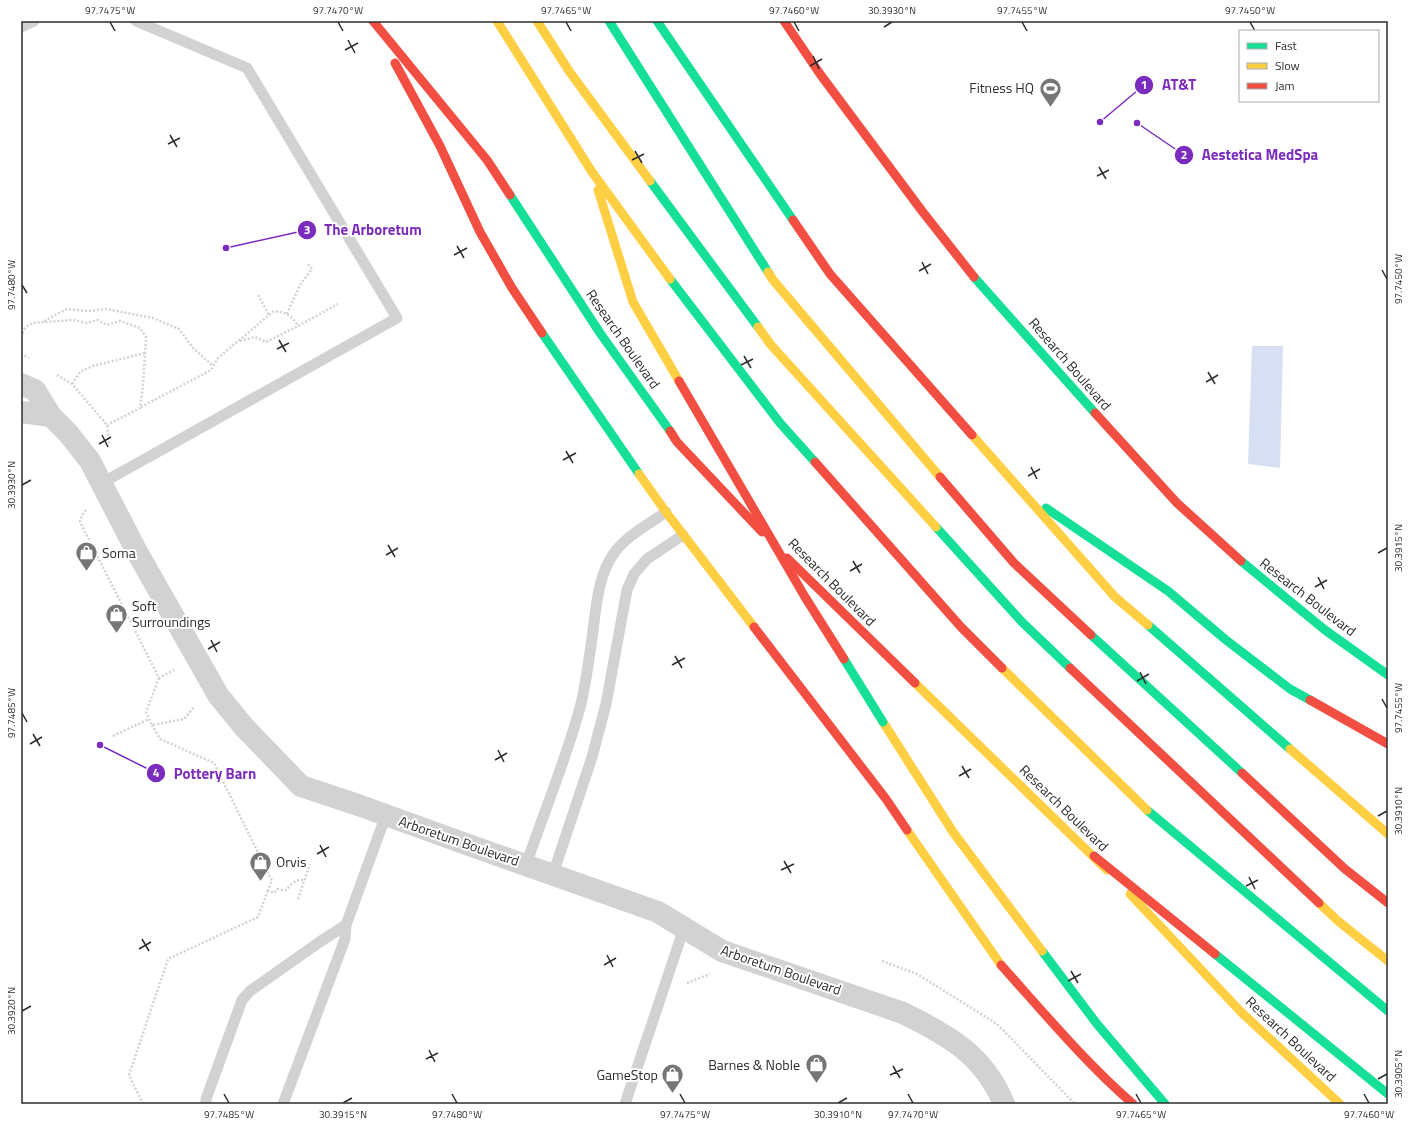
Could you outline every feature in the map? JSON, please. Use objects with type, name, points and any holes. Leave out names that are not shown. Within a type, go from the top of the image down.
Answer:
[{"type":"main road","name":"Research Boulevard","points":[[373,21],[440,146],[480,232],[512,288],[546,340],[666,512],[886,798],[1001,965],[1111,1086],[1132,1104]]},
{"type":"main road","name":"Research Boulevard","points":[[373,21],[487,160],[600,333],[677,442],[797,569],[1094,856],[1241,1012],[1340,1104]]},
{"type":"main road","points":[[497,21],[592,172],[695,313],[780,423],[961,627],[1141,805],[1388,1012]]},
{"type":"main road","points":[[537,21],[569,71],[781,357],[1022,622],[1338,921],[1388,961]]},
{"type":"main road","points":[[609,21],[773,280],[1014,563],[1345,869],[1388,903]]},
{"type":"main road","points":[[657,21],[830,274],[1115,598],[1388,834]]},
{"type":"main road","name":"Research Boulevard","points":[[784,21],[820,74],[922,211],[970,272],[1114,435],[1177,503],[1249,569],[1325,630],[1388,675]]},
{"type":"main road","points":[[592,172],[633,302],[805,598],[953,832],[1097,1024],[1165,1104]]},
{"type":"main road","points":[[1017,488],[1168,591],[1226,640],[1290,689],[1388,744]]},
{"type":"main road","points":[[1094,856],[1388,1094]]},
{"type":"street","name":"Arboretum Boulevard","points":[[21,384],[35,390],[51,416],[68,433],[90,461],[137,552],[218,695],[244,727],[301,786],[658,912],[722,951],[903,1013],[955,1041],[979,1063],[997,1087],[1004,1104]]},
{"type":"street","points":[[21,412],[51,416]]},
{"type":"lane","points":[[21,27],[34,21]]},
{"type":"lane","points":[[102,483],[397,318],[247,68],[136,21]]},
{"type":"lane","points":[[526,865],[574,728],[589,663],[598,592],[606,568],[614,553],[622,544],[666,512]]},
{"type":"lane","points":[[553,874],[594,749],[606,704],[627,590],[634,574],[647,559],[683,535]]},
{"type":"lane","points":[[283,1104],[345,939],[346,925],[386,815]]},
{"type":"lane","points":[[206,1104],[206,1099],[242,1000],[250,991],[346,925]]},
{"type":"lane","points":[[625,1104],[684,928]]},
{"type":"path","points":[[287,314],[300,285],[312,269],[308,264]]},
{"type":"path","points":[[258,295],[269,315]]},
{"type":"path","points":[[238,341],[255,337],[266,342],[338,304]]},
{"type":"path","points":[[41,323],[66,309],[88,311],[106,309],[153,318],[179,329],[193,348],[213,366]]},
{"type":"path","points":[[107,425],[211,370],[218,358],[274,311],[283,312],[294,318],[298,326]]},
{"type":"path","points":[[21,338],[25,328],[32,323],[73,320],[87,323],[98,320],[107,325],[120,321],[140,328],[146,337],[144,386],[140,408]]},
{"type":"path","points":[[72,384],[80,372],[93,366],[145,353]]},
{"type":"path","points":[[21,354],[33,361]]},
{"type":"path","points":[[51,371],[72,384],[107,425],[109,447]]},
{"type":"path","points":[[88,506],[82,515],[80,522],[159,678]]},
{"type":"path","points":[[143,1104],[129,1074],[168,959],[258,917],[272,881],[214,763],[160,739],[149,719],[146,712],[159,678],[174,670]]},
{"type":"path","points":[[152,725],[184,719],[196,706]]},
{"type":"path","points":[[113,736],[149,719]]},
{"type":"path","points":[[298,899],[310,864]]},
{"type":"path","points":[[268,890],[274,893],[277,889],[284,891],[293,883],[299,880],[305,880]]},
{"type":"path","points":[[882,961],[917,974],[996,1024],[1075,1104]]},
{"type":"path","points":[[681,986],[710,973],[717,976]]},
{"type":"water","points":[[1252,346],[1283,346],[1280,468],[1248,464]]},
{"type":"traffic: fast","points":[[609,21],[768,272]]},
{"type":"traffic: fast","points":[[657,21],[793,220]]},
{"type":"traffic: fast","points":[[650,181],[758,327]]},
{"type":"traffic: fast","points":[[510,195],[600,333],[670,431]]},
{"type":"traffic: fast","points":[[974,277],[1095,413]]},
{"type":"traffic: fast","points":[[670,279],[780,423],[815,462]]},
{"type":"traffic: fast","points":[[542,333],[639,474]]},
{"type":"traffic: fast","points":[[1046,508],[1168,591],[1226,640],[1290,689],[1310,700]]},
{"type":"traffic: fast","points":[[936,527],[1022,622],[1070,668]]},
{"type":"traffic: fast","points":[[1241,561],[1325,630],[1388,675]]},
{"type":"traffic: fast","points":[[1148,625],[1290,749]]},
{"type":"traffic: fast","points":[[1091,635],[1242,773]]},
{"type":"traffic: fast","points":[[844,659],[883,722]]},
{"type":"traffic: fast","points":[[1147,810],[1388,1011]]},
{"type":"traffic: fast","points":[[1042,951],[1097,1024],[1165,1104]]},
{"type":"traffic: fast","points":[[1215,954],[1388,1094]]},
{"type":"traffic: slow","points":[[497,21],[592,172],[670,279]]},
{"type":"traffic: slow","points":[[537,21],[569,71],[650,181]]},
{"type":"traffic: slow","points":[[598,190],[633,302],[679,381]]},
{"type":"traffic: slow","points":[[768,272],[773,280],[940,477]]},
{"type":"traffic: slow","points":[[758,327],[771,345],[936,527]]},
{"type":"traffic: slow","points":[[972,435],[1115,597],[1148,625]]},
{"type":"traffic: slow","points":[[639,474],[666,512],[754,627]]},
{"type":"traffic: slow","points":[[1002,668],[1147,810]]},
{"type":"traffic: slow","points":[[915,683],[1107,870]]},
{"type":"traffic: slow","points":[[883,722],[953,832],[1042,951]]},
{"type":"traffic: slow","points":[[1290,749],[1388,834]]},
{"type":"traffic: slow","points":[[907,830],[1001,965]]},
{"type":"traffic: slow","points":[[1130,894],[1241,1012],[1340,1104]]},
{"type":"traffic: slow","points":[[1319,903],[1338,921],[1388,961]]},
{"type":"traffic: jam","points":[[373,21],[487,160],[510,195]]},
{"type":"traffic: jam","points":[[784,21],[820,74],[922,211],[974,277]]},
{"type":"traffic: jam","points":[[395,63],[440,146],[480,232],[512,288],[542,333]]},
{"type":"traffic: jam","points":[[793,220],[830,274],[972,435]]},
{"type":"traffic: jam","points":[[679,381],[805,597],[844,659]]},
{"type":"traffic: jam","points":[[1095,413],[1177,503],[1241,561]]},
{"type":"traffic: jam","points":[[670,431],[677,442],[762,532]]},
{"type":"traffic: jam","points":[[815,462],[961,627],[1002,668]]},
{"type":"traffic: jam","points":[[940,477],[1014,563],[1091,635]]},
{"type":"traffic: jam","points":[[787,558],[915,683]]},
{"type":"traffic: jam","points":[[754,627],[886,799],[907,830]]},
{"type":"traffic: jam","points":[[1070,668],[1319,903]]},
{"type":"traffic: jam","points":[[1310,700],[1388,744]]},
{"type":"traffic: jam","points":[[1242,773],[1345,869],[1388,903]]},
{"type":"traffic: jam","points":[[1094,856],[1215,954]]},
{"type":"traffic: jam","points":[[1001,965],[1081,1054],[1133,1104]]},
{"type":"place","name":"Fitness HQ","points":[[1050,108]]},
{"type":"place","name":"AT&T","points":[[1100,122]]},
{"type":"place","name":"Aestetica MedSpa","points":[[1137,123]]},
{"type":"place","name":"The Arboretum","points":[[226,248]]},
{"type":"place","name":"Soma","points":[[86,572]]},
{"type":"place","name":"Soft Surroundings","points":[[117,634]]},
{"type":"place","name":"Pottery Barn","points":[[100,745]]},
{"type":"place","name":"Orvis","points":[[260,882]]},
{"type":"place","name":"Barnes & Noble","points":[[816,1084]]},
{"type":"place","name":"GameStop","points":[[673,1094]]}]
